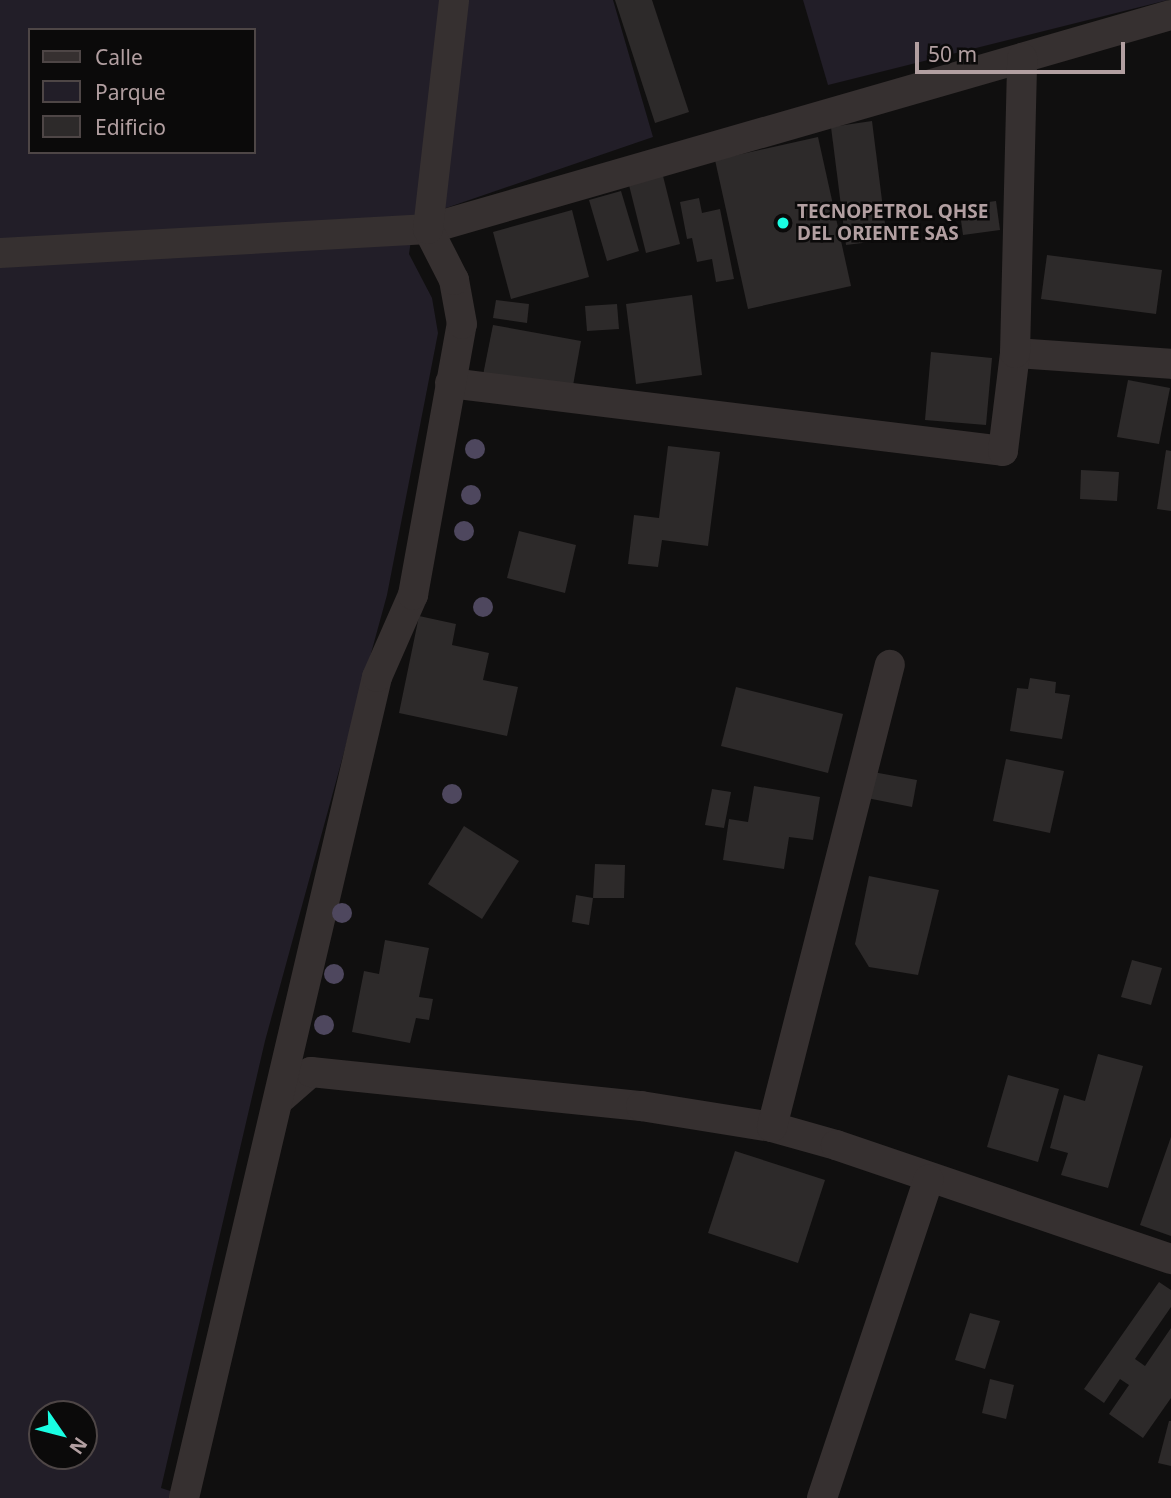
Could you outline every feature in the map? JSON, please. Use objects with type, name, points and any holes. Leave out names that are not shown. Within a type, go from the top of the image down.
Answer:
[{"type":"street","points":[[184,1498],[280,1099],[377,677],[413,595],[462,324],[454,280],[428,229],[454,0]]},
{"type":"street","points":[[0,253],[428,229],[1171,15]]},
{"type":"street","points":[[450,383],[1003,451],[1015,353],[1022,58]]},
{"type":"street","points":[[1015,353],[1171,364]]},
{"type":"street","points":[[772,1127],[890,665]]},
{"type":"street","points":[[295,1029],[311,1072]]},
{"type":"street","points":[[280,1099],[311,1072],[641,1106],[772,1127],[1171,1259]]},
{"type":"street","points":[[822,1498],[929,1179]]},
{"type":"green space","points":[[0,0],[613,0],[653,137],[414,219],[409,254],[432,298],[438,333],[387,595],[265,1041],[161,1488],[192,1498],[0,1498]]},
{"type":"green space","points":[[803,0],[1168,0],[828,85]]},
{"type":"building","points":[[615,0],[652,0],[689,112],[655,123]]},
{"type":"building","points":[[872,121],[887,240],[846,245],[831,127]]},
{"type":"building","name":"TECNOPETROL QHSE DEL ORIENTE SAS","points":[[818,137],[851,286],[748,309],[715,160]]},
{"type":"building","points":[[662,172],[680,244],[646,253],[628,181]]},
{"type":"building","points":[[621,191],[639,251],[607,261],[589,200]]},
{"type":"building","points":[[699,198],[702,213],[720,209],[734,279],[716,282],[712,259],[697,262],[692,238],[687,239],[680,202]]},
{"type":"building","points":[[996,201],[1000,230],[963,235],[959,206]]},
{"type":"building","points":[[572,210],[589,277],[511,299],[493,232]]},
{"type":"building","points":[[1047,255],[1162,270],[1156,314],[1041,299]]},
{"type":"building","points":[[692,295],[702,375],[636,384],[626,304]]},
{"type":"building","points":[[496,300],[529,304],[527,323],[493,318]]},
{"type":"building","points":[[617,304],[619,329],[587,331],[585,306]]},
{"type":"building","points":[[493,325],[581,341],[572,391],[483,375]]},
{"type":"building","points":[[931,352],[992,358],[986,425],[925,420]]},
{"type":"building","points":[[1128,380],[1170,388],[1159,444],[1117,437]]},
{"type":"building","points":[[668,446],[720,452],[708,546],[662,540],[658,567],[628,564],[634,515],[659,518]]},
{"type":"building","points":[[1166,450],[1171,451],[1171,511],[1157,509]]},
{"type":"building","points":[[1081,470],[1119,472],[1117,501],[1080,499]]},
{"type":"building","points":[[519,531],[576,545],[565,593],[507,578]]},
{"type":"building","points":[[419,616],[456,624],[452,645],[489,653],[483,680],[518,687],[507,736],[399,713]]},
{"type":"building","points":[[1030,678],[1056,682],[1055,693],[1070,695],[1062,739],[1010,731],[1017,688],[1028,689]]},
{"type":"building","points":[[736,687],[843,714],[828,773],[721,746]]},
{"type":"building","points":[[1006,759],[1064,771],[1050,833],[993,821]]},
{"type":"building","points":[[862,770],[917,780],[912,807],[857,796]]},
{"type":"building","points":[[754,786],[820,797],[813,840],[789,837],[784,869],[723,860],[729,819],[748,822]]},
{"type":"building","points":[[712,789],[731,792],[724,828],[705,825]]},
{"type":"building","points":[[464,826],[519,861],[482,919],[428,884]]},
{"type":"building","points":[[595,864],[625,865],[624,898],[593,898]]},
{"type":"building","points":[[869,876],[939,890],[918,975],[869,967],[855,944]]},
{"type":"building","points":[[576,895],[593,898],[589,925],[572,922]]},
{"type":"building","points":[[385,940],[429,948],[419,997],[433,999],[429,1020],[416,1018],[410,1043],[352,1032],[364,971],[379,974]]},
{"type":"building","points":[[1132,960],[1162,968],[1151,1005],[1121,997]]},
{"type":"building","points":[[1098,1054],[1143,1066],[1108,1188],[1061,1175],[1068,1153],[1050,1148],[1064,1095],[1085,1101]]},
{"type":"building","points":[[1008,1075],[1059,1089],[1038,1162],[987,1147]]},
{"type":"building","points":[[1171,1137],[1171,1236],[1140,1225]]},
{"type":"building","points":[[735,1151],[825,1180],[798,1263],[708,1233]]},
{"type":"building","points":[[1159,1282],[1171,1290],[1171,1307],[1135,1359],[1145,1366],[1171,1328],[1171,1398],[1143,1438],[1109,1414],[1129,1385],[1120,1379],[1104,1403],[1084,1389]]},
{"type":"building","points":[[970,1313],[1000,1321],[985,1369],[955,1360]]},
{"type":"building","points":[[990,1379],[1014,1385],[1006,1419],[982,1413]]},
{"type":"building","points":[[1171,1421],[1171,1466],[1158,1463]]},
{"type":"place","name":"TECNOPETROL QHSE DEL ORIENTE SAS","points":[[783,223]]}]
